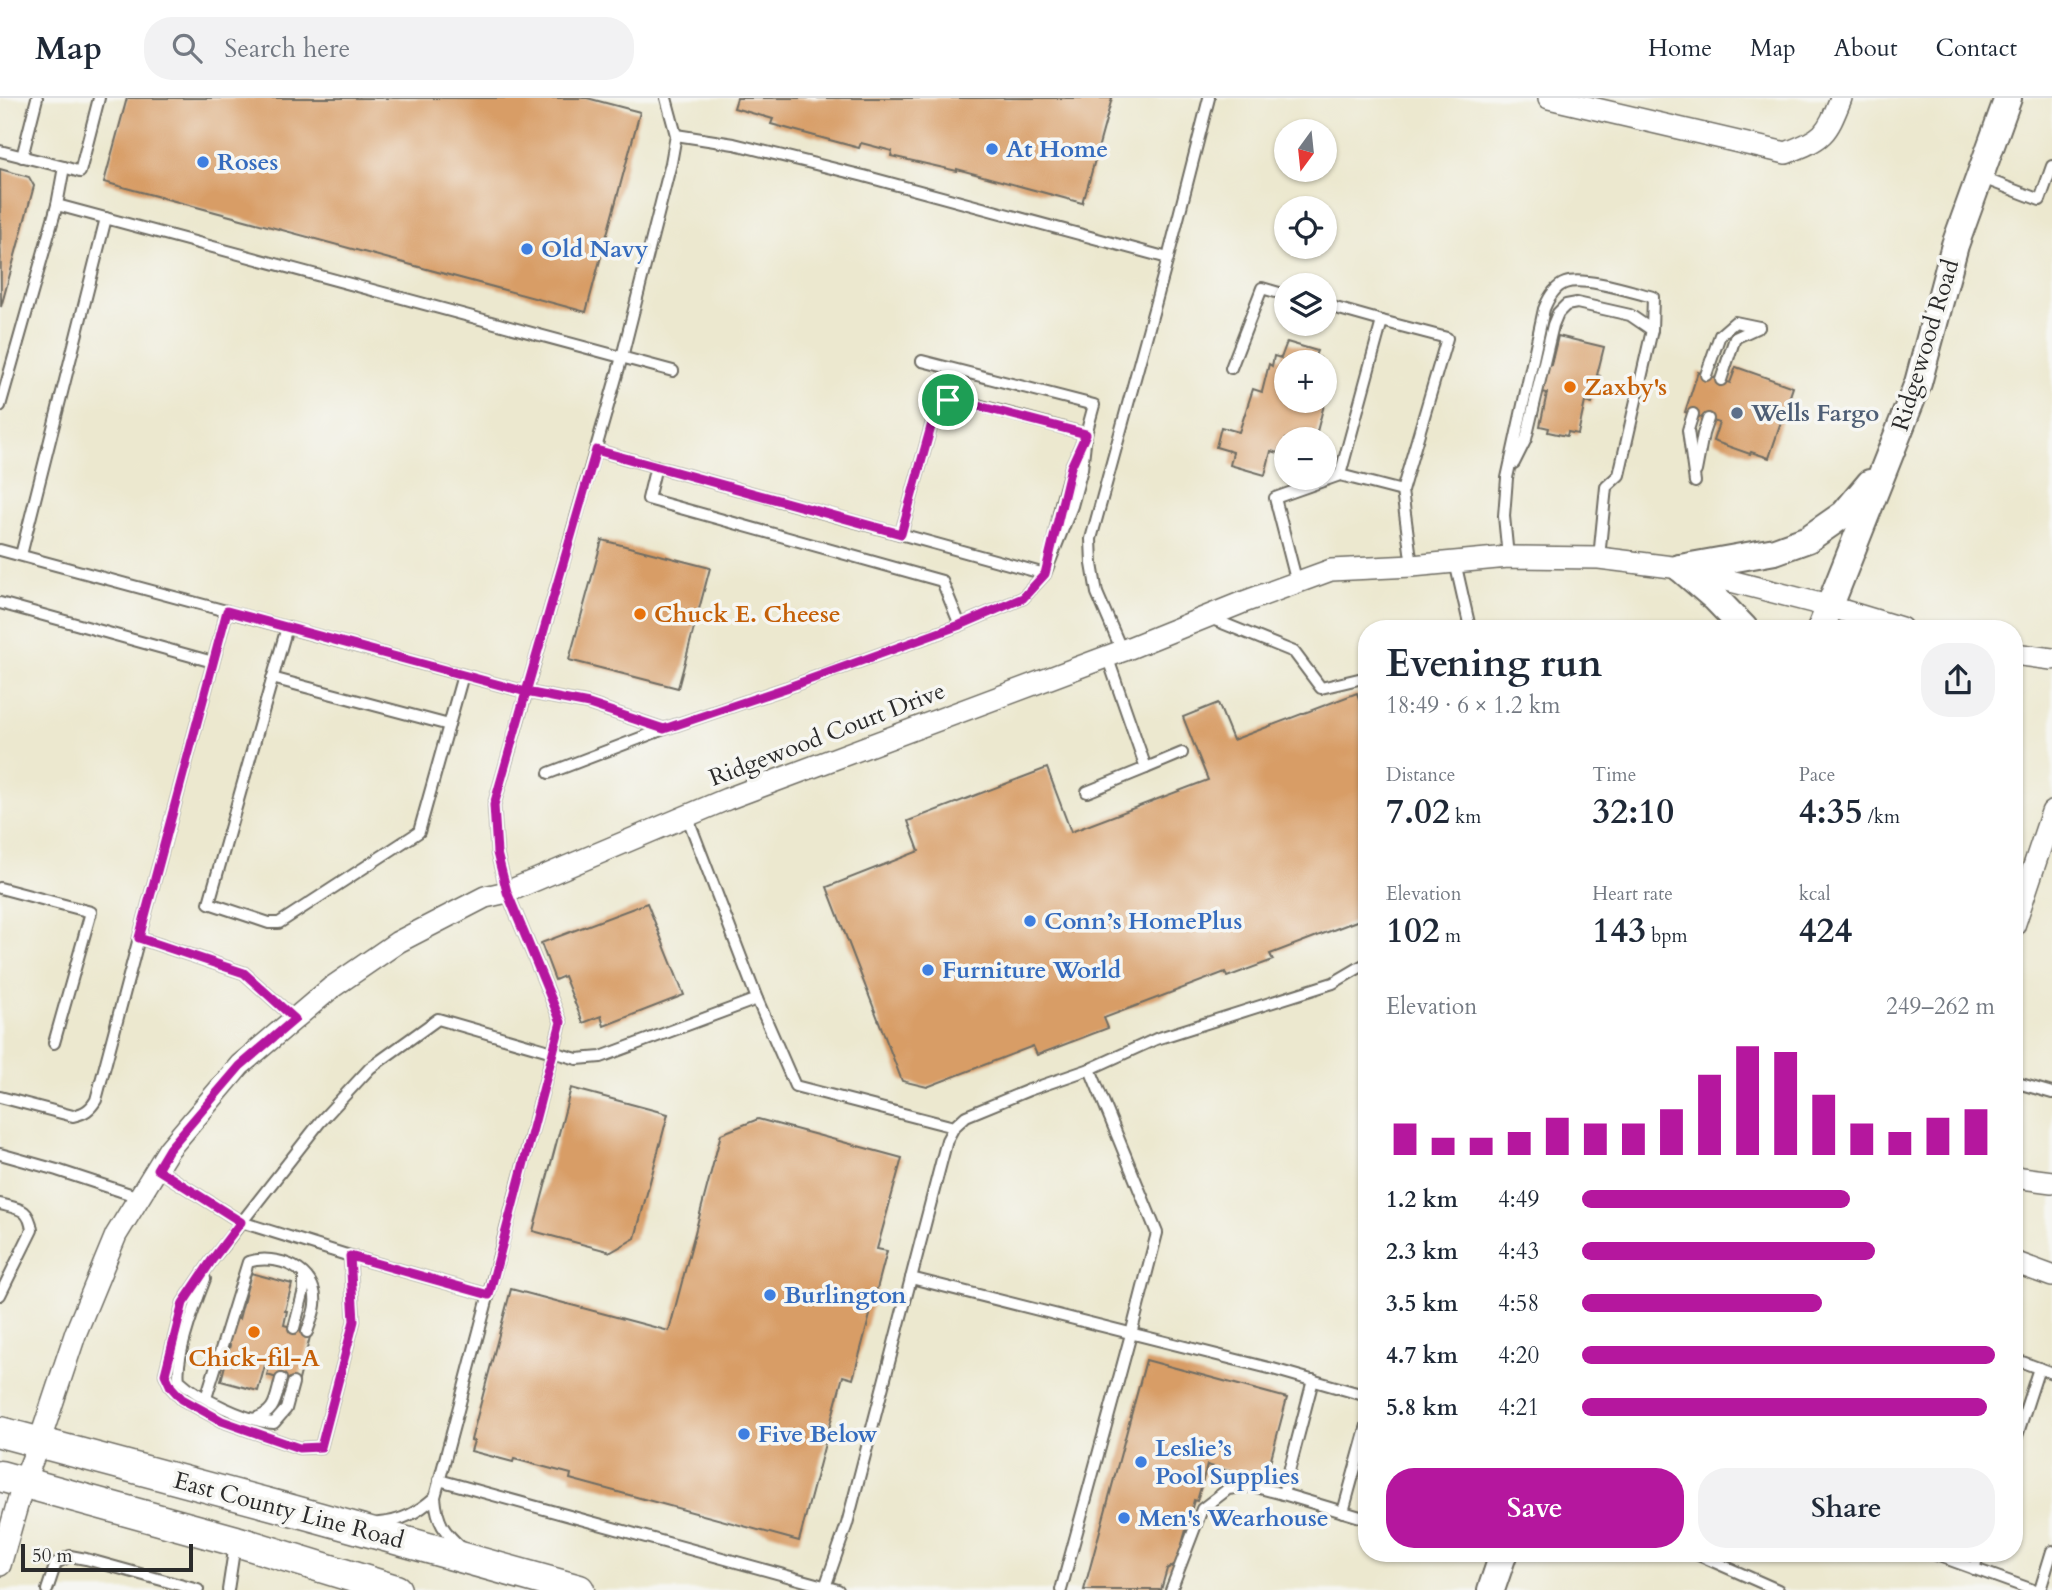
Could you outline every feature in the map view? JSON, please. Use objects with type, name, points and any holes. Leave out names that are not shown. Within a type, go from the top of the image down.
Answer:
[{"type":"main road","name":"East County Line Road","points":[[0,1432],[579,1590]]},
{"type":"main road","name":"East County Line Road","points":[[12,1479],[236,1541],[396,1590]]},
{"type":"street","points":[[1549,98],[1786,153],[1815,142],[1830,127],[1841,98]]},
{"type":"street","name":"Ridgewood Road","points":[[1825,617],[1918,383],[1955,245],[2008,98]]},
{"type":"street","points":[[1680,568],[1775,551],[1808,539],[1844,513],[1886,463]]},
{"type":"street","name":"Ridgewood Court Drive","points":[[0,1565],[12,1479],[39,1443],[76,1332],[117,1235],[169,1149],[240,1066],[331,988],[398,942],[485,897],[507,892],[687,816],[1331,570],[1508,557],[1599,558],[1680,568],[1825,617],[1846,620]]},
{"type":"street","points":[[1680,568],[1736,620]]},
{"type":"street","points":[[2023,655],[2052,659]]},
{"type":"street","points":[[2023,899],[2052,812]]},
{"type":"street","points":[[2023,1178],[2052,1182]]},
{"type":"street","points":[[2023,1265],[2052,1276]]},
{"type":"street","points":[[1491,1590],[1501,1562]]},
{"type":"lane","points":[[22,156],[37,98]]},
{"type":"lane","points":[[0,151],[80,172],[99,98]]},
{"type":"lane","points":[[501,1569],[464,1549],[447,1535],[440,1525],[435,1497],[561,1022],[507,892],[497,853],[494,805],[622,357],[671,163],[676,135],[666,98]]},
{"type":"lane","points":[[1146,768],[1097,593],[1091,539],[1209,98]]},
{"type":"lane","points":[[676,135],[734,144],[864,176],[1168,258]]},
{"type":"lane","points":[[1980,177],[2040,200],[2052,166]]},
{"type":"lane","points":[[0,406],[57,205],[64,167]]},
{"type":"lane","points":[[57,205],[673,372]]},
{"type":"lane","points":[[21,555],[106,218]]},
{"type":"lane","points":[[1508,557],[1504,516],[1507,478],[1544,309],[1550,296],[1564,283],[1588,282],[1654,297],[1652,330],[1619,475],[1606,487],[1599,558]]},
{"type":"lane","points":[[1231,368],[1262,288],[1274,292]]},
{"type":"lane","points":[[1507,478],[1526,439],[1558,313],[1566,305],[1577,303],[1630,315],[1652,330]]},
{"type":"lane","points":[[1337,308],[1447,338],[1402,491],[1412,566]]},
{"type":"lane","points":[[1340,475],[1382,321]]},
{"type":"lane","points":[[1706,375],[1720,335],[1735,322],[1759,327],[1735,338],[1721,380]]},
{"type":"lane","points":[[549,773],[664,729],[960,625],[1023,598],[1045,574],[1071,467],[1086,434],[1094,405],[922,361]]},
{"type":"lane","points":[[901,534],[936,409],[940,404],[948,400],[959,401],[1086,434]]},
{"type":"lane","points":[[1693,414],[1688,429],[1695,482],[1708,419]]},
{"type":"lane","points":[[596,450],[1045,574]]},
{"type":"lane","points":[[656,466],[648,499],[942,581],[960,625]]},
{"type":"lane","points":[[1297,583],[1275,498],[1340,475],[1402,491]]},
{"type":"lane","points":[[0,550],[526,692],[589,704],[664,729]]},
{"type":"lane","points":[[1455,562],[1468,620]]},
{"type":"lane","points":[[0,603],[213,662]]},
{"type":"lane","points":[[0,1097],[73,1116],[91,1108],[96,1100],[227,611]]},
{"type":"lane","points":[[1207,616],[1294,652],[1321,688],[1358,679]]},
{"type":"lane","points":[[287,627],[209,903],[269,923],[279,923],[419,832],[463,675]]},
{"type":"lane","points":[[272,678],[449,725]]},
{"type":"lane","points":[[1087,792],[1182,753]]},
{"type":"lane","points":[[687,816],[757,999],[794,1086],[954,1127]]},
{"type":"lane","points":[[0,888],[90,912],[54,1043]]},
{"type":"lane","points":[[139,938],[244,973],[295,1019]]},
{"type":"lane","points":[[825,1588],[847,1524],[947,1140],[954,1127],[966,1116],[1090,1069],[1156,1039],[1332,983],[1358,968]]},
{"type":"lane","points":[[350,1256],[354,1321],[321,1447],[299,1448],[222,1421],[182,1399],[171,1387],[165,1374],[183,1303],[212,1260],[320,1122],[370,1068],[438,1019],[577,1059],[601,1057],[757,999]]},
{"type":"lane","points":[[1061,1590],[1157,1233],[1090,1069]]},
{"type":"lane","points":[[2023,1085],[2052,1093]]},
{"type":"lane","points":[[0,1154],[139,1197]]},
{"type":"lane","points":[[157,1169],[241,1222],[489,1295]]},
{"type":"lane","points":[[0,1204],[24,1210],[30,1219],[32,1230],[0,1295]]},
{"type":"lane","points":[[206,1398],[248,1262],[261,1258],[276,1259],[289,1264],[309,1280],[315,1305],[307,1332]]},
{"type":"lane","points":[[212,1260],[195,1304],[178,1373],[179,1380],[206,1398],[253,1419],[274,1423],[286,1409],[293,1383]]},
{"type":"lane","points":[[294,1328],[304,1290],[303,1273]]},
{"type":"lane","points":[[911,1278],[1358,1390]]},
{"type":"lane","points":[[2023,1362],[2052,1373]]},
{"type":"lane","points":[[2023,1417],[2039,1368]]},
{"type":"lane","points":[[253,1419],[271,1411],[281,1379]]},
{"type":"lane","points":[[1283,1494],[1313,1380]]},
{"type":"lane","points":[[1343,1512],[1358,1458]]},
{"type":"lane","points":[[439,1480],[838,1590]]},
{"type":"lane","points":[[1171,1590],[1202,1509],[1228,1489],[1252,1486],[1358,1516]]},
{"type":"lane","points":[[342,1524],[395,1521],[413,1514],[435,1497]]},
{"type":"lane","points":[[228,1590],[236,1541]]},
{"type":"lane","points":[[2040,1590],[2052,1551]]},
{"type":"lane","points":[[47,1590],[56,1563],[70,1556],[198,1590]]},
{"type":"lane","points":[[1715,1562],[1778,1590]]},
{"type":"lane","points":[[1955,1562],[2032,1590]]},
{"type":"lane","points":[[1974,1569],[1976,1562]]},
{"type":"building","points":[[127,98],[587,98],[640,112],[586,312],[104,182]]},
{"type":"building","name":"At Home","points":[[737,98],[1112,98],[1082,203],[957,169],[891,156],[892,151],[861,143],[859,148],[771,124],[773,119],[734,108]]},
{"type":"building","points":[[0,169],[29,177],[34,186],[1,307]]},
{"type":"building","name":"Zaxby's","points":[[1558,336],[1604,347],[1592,404],[1585,402],[1578,434],[1568,432],[1567,436],[1548,432],[1549,428],[1540,426],[1547,393],[1542,392],[1545,363],[1551,365]]},
{"type":"building","points":[[1287,342],[1314,350],[1284,350]]},
{"type":"building","points":[[1274,356],[1274,413],[1322,413],[1318,427],[1274,427],[1274,452],[1271,451],[1265,475],[1230,465],[1233,452],[1216,447],[1221,427],[1239,432],[1253,389],[1262,392],[1269,364],[1272,366]]},
{"type":"building","name":"Wells Fargo","points":[[1736,367],[1793,387],[1769,458],[1713,441],[1719,423],[1685,412],[1698,372],[1730,383]]},
{"type":"building","name":"Chuck E. Cheese","points":[[602,540],[710,568],[678,688],[569,660]]},
{"type":"building","points":[[1357,693],[1358,920],[1270,954],[1273,960],[1227,977],[1225,972],[1104,1018],[1108,1028],[1037,1055],[1033,1046],[927,1087],[902,1081],[827,887],[919,851],[908,821],[1047,768],[1071,832],[1208,780],[1183,717],[1218,703],[1233,740]]},
{"type":"building","points":[[647,903],[684,995],[604,1026],[601,1016],[583,1023],[564,976],[555,980],[541,943]]},
{"type":"building","points":[[571,1088],[668,1114],[635,1238],[611,1252],[533,1231]]},
{"type":"building","points":[[758,1119],[902,1158],[877,1249],[887,1251],[853,1379],[843,1376],[799,1541],[570,1479],[571,1474],[471,1451],[474,1441],[471,1440],[511,1289],[669,1331],[721,1134]]},
{"type":"building","name":"Chick-fil-A","points":[[251,1273],[292,1284],[284,1325],[311,1333],[298,1384],[267,1375],[270,1364],[275,1360],[267,1358],[258,1391],[221,1381],[235,1318],[239,1319]]},
{"type":"building","points":[[1146,1360],[1287,1398],[1265,1481],[1207,1465],[1197,1501],[1194,1500],[1177,1563],[1167,1569],[1161,1590],[1084,1590]]},
{"type":"place","name":"At Home","points":[[992,149]]},
{"type":"place","name":"Roses","points":[[203,162]]},
{"type":"place","name":"Old Navy","points":[[527,249]]},
{"type":"place","name":"Zaxby's","points":[[1570,387]]},
{"type":"place","name":"Wells Fargo","points":[[1737,413]]},
{"type":"place","name":"Chuck E. Cheese","points":[[640,614]]},
{"type":"place","name":"Conn’s HomePlus","points":[[1030,921]]},
{"type":"place","name":"Furniture World","points":[[928,970]]},
{"type":"place","name":"Burlington","points":[[770,1295]]},
{"type":"place","name":"Chick-fil-A","points":[[254,1332]]},
{"type":"place","name":"Five Below","points":[[744,1434]]},
{"type":"place","name":"Leslie’s Pool Supplies","points":[[1141,1462]]},
{"type":"place","name":"Men's Wearhouse","points":[[1124,1518]]},
{"type":"route","points":[[948,400],[936,409],[901,534],[596,450],[526,692],[227,611],[139,938],[244,973],[295,1019],[240,1066],[169,1149],[157,1169],[241,1222],[183,1303],[165,1374],[171,1387],[182,1399],[222,1421],[299,1448],[321,1447],[354,1321],[350,1256],[489,1295],[561,1022],[507,892],[497,853],[494,805],[526,692],[589,704],[664,729],[960,625],[1023,598],[1045,574],[1071,467],[1086,434],[948,400]]}]
